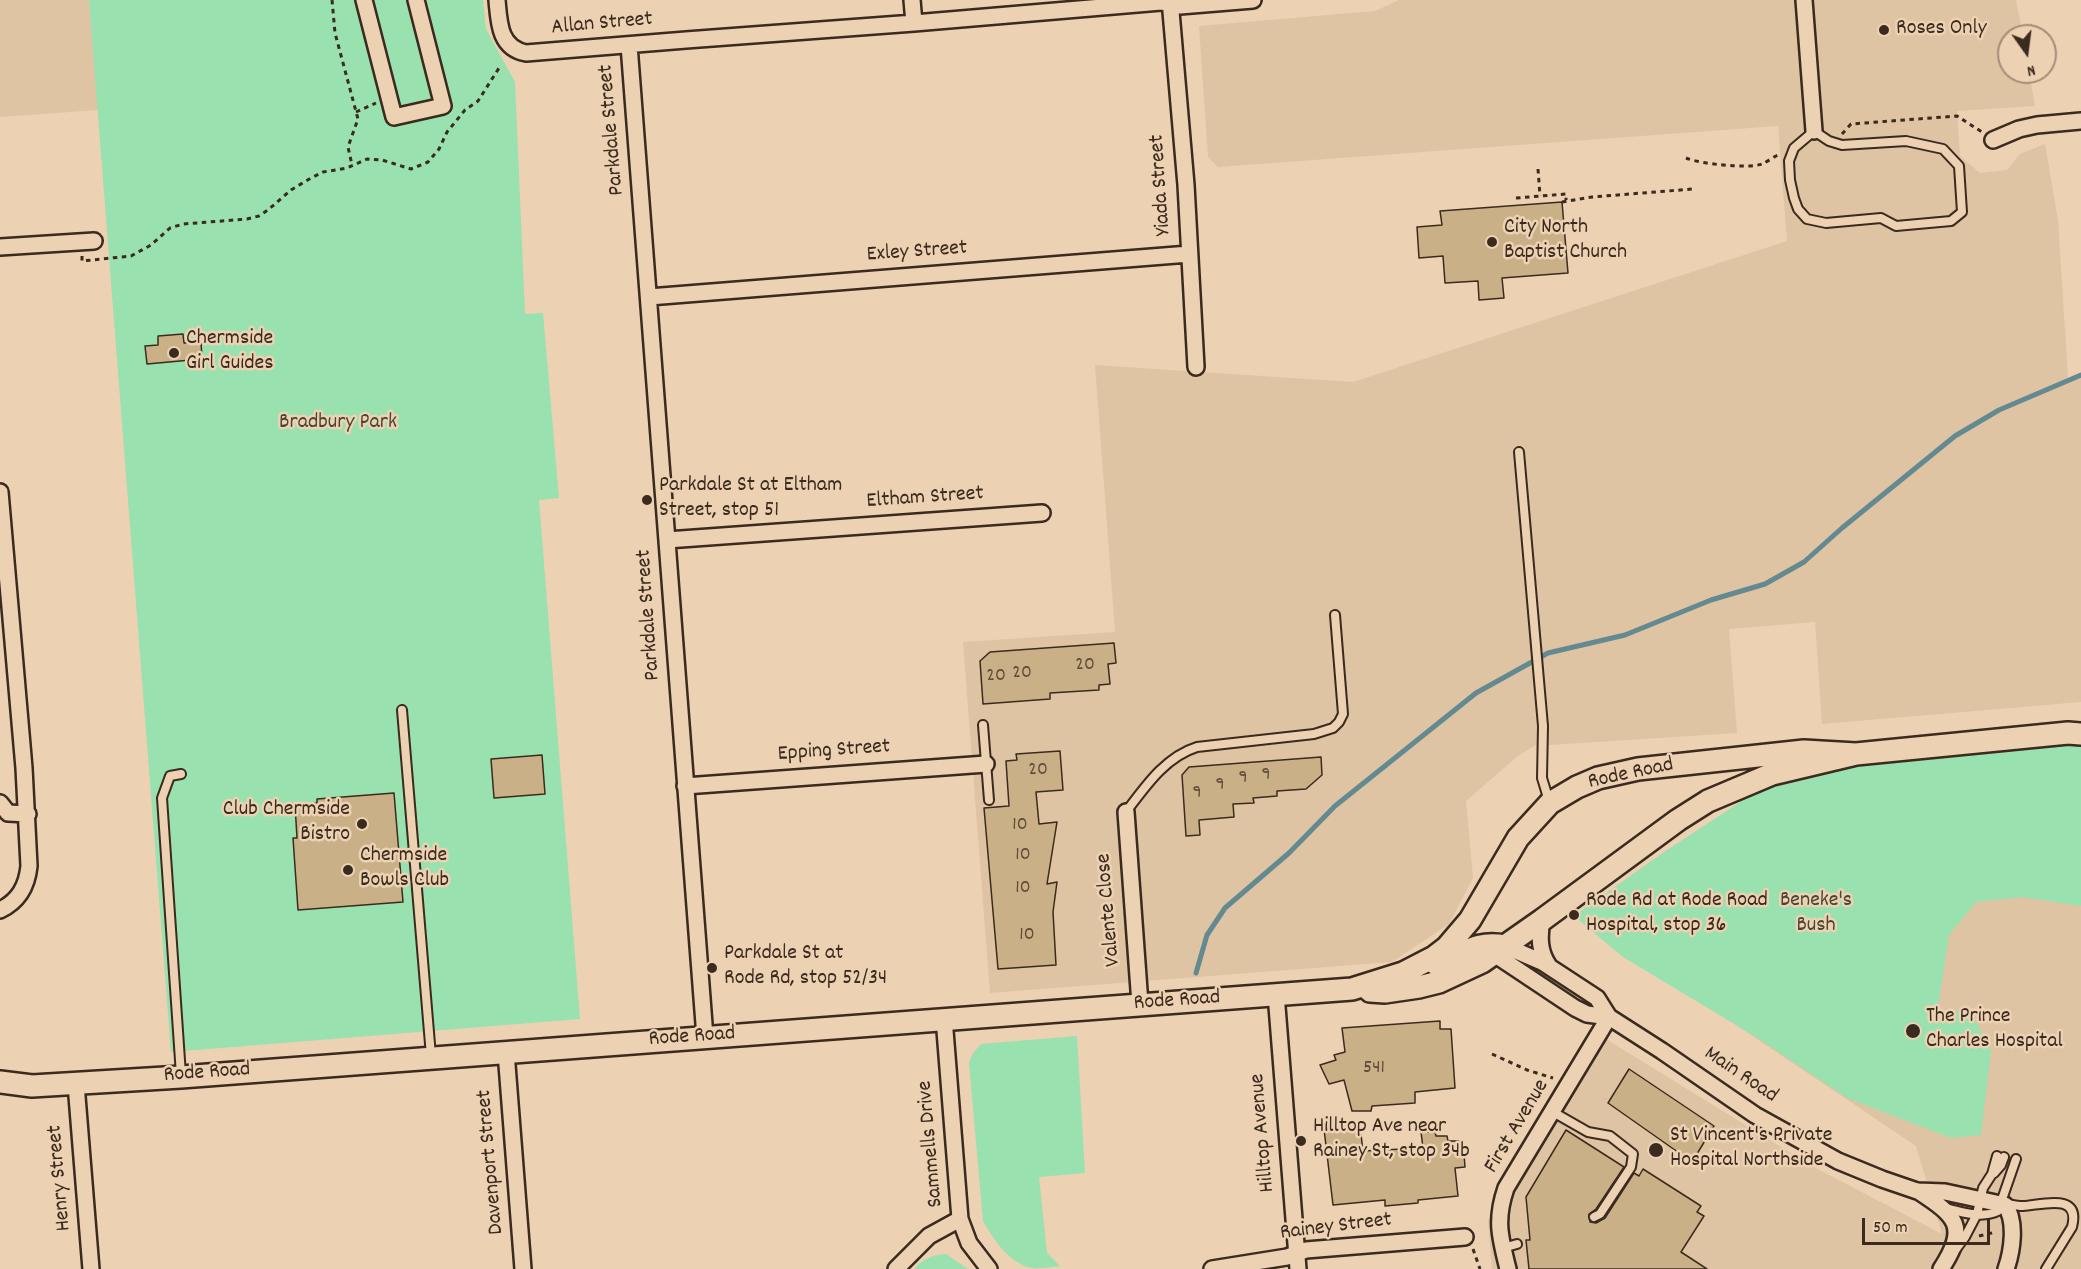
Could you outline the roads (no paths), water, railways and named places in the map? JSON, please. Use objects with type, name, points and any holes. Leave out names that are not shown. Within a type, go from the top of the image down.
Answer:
[{"type":"main road","name":"Rode Road","points":[[0,1082],[32,1086],[181,1077],[1352,988],[1385,992],[1419,987],[1448,979],[1542,920],[1678,820],[1708,801],[1772,774],[1856,754],[2077,732]]},
{"type":"main road","name":"Rode Road","points":[[1352,988],[1403,973],[1434,957],[1457,937],[1470,920],[1518,838],[1550,802],[1598,778],[1638,769],[1804,751],[1856,754]]},
{"type":"main road","points":[[1494,879],[1487,898],[1484,918],[1496,948]]},
{"type":"main road","points":[[1403,973],[1442,963],[1480,945],[1496,948]]},
{"type":"main road","name":"Rode Road","points":[[0,1097],[32,1086]]},
{"type":"street","points":[[364,0],[394,117],[443,106],[416,0]]},
{"type":"street","name":"Allan Street","points":[[497,0],[500,27],[506,43],[515,50],[526,53],[1161,2],[1170,2],[1180,6],[1253,0]]},
{"type":"street","points":[[912,0],[914,23]]},
{"type":"street","points":[[1804,0],[1814,131]]},
{"type":"street","name":"Yiada Street","points":[[1170,2],[1186,185],[1196,367]]},
{"type":"street","name":"Parkdale Street","points":[[628,45],[705,1037]]},
{"type":"street","points":[[1993,140],[2019,129],[2037,125],[2081,121]]},
{"type":"street","points":[[0,247],[88,242]]},
{"type":"street","name":"Exley Street","points":[[649,297],[1189,254]]},
{"type":"street","points":[[0,492],[5,613],[28,814],[28,877],[18,897],[0,910]]},
{"type":"street","name":"Eltham Street","points":[[667,540],[1042,513]]},
{"type":"street","name":"Epping Street","points":[[685,786],[986,764]]},
{"type":"street","points":[[0,803],[8,813],[28,814]]},
{"type":"street","name":"Valente Close","points":[[1126,812],[1140,1004]]},
{"type":"street","points":[[1542,920],[1540,946],[1549,966]]},
{"type":"street","name":"Main Road","points":[[1496,948],[1549,966],[1597,998],[1609,1017]]},
{"type":"street","name":"Main Road","points":[[1496,948],[1575,1008],[1587,1014],[1609,1017],[1755,1115],[1815,1149],[1866,1173],[1917,1191],[1943,1208]]},
{"type":"street","name":"Hilltop Avenue","points":[[1276,994],[1298,1269]]},
{"type":"street","name":"First Avenue","points":[[1508,1269],[1510,1246],[1499,1234],[1498,1219],[1506,1188],[1609,1017]]},
{"type":"street","name":"Sammells Drive","points":[[896,1269],[929,1236],[960,1219],[944,1018]]},
{"type":"street","name":"Davenport Street","points":[[506,1052],[523,1269]]},
{"type":"street","name":"Henry Street","points":[[76,1084],[91,1269]]},
{"type":"street","name":"Main Road","points":[[1917,1191],[1939,1191],[2002,1203]]},
{"type":"street","points":[[2002,1203],[2008,1209],[2011,1232],[2010,1255],[2006,1269]]},
{"type":"street","points":[[1941,1269],[1952,1253],[1955,1243],[1955,1226],[1951,1216],[1943,1208]]},
{"type":"street","points":[[960,1219],[975,1254],[989,1269]]},
{"type":"street","name":"Rainey Street","points":[[1212,1269],[1287,1257],[1306,1250],[1465,1237]]},
{"type":"lane","points":[[1814,131],[1842,145],[1906,141],[1943,149],[1959,166],[1962,212],[1951,221],[1896,226],[1881,218],[1826,223],[1807,219],[1798,209],[1790,180],[1789,161],[1794,148],[1814,131]]},
{"type":"lane","points":[[1519,452],[1540,693],[1542,778],[1550,802]]},
{"type":"lane","points":[[1126,812],[1166,765],[1186,750],[1314,735],[1333,728],[1343,714],[1335,615]]},
{"type":"lane","points":[[402,710],[431,1057]]},
{"type":"lane","points":[[983,725],[989,800]]},
{"type":"lane","points":[[181,774],[170,776],[162,798],[181,1077]]},
{"type":"lane","points":[[1553,1112],[1588,1132],[1610,1136],[1633,1154],[1631,1167],[1600,1214],[1594,1217]]},
{"type":"lane","points":[[1952,1253],[1963,1241],[1977,1214],[1983,1188],[2000,1156]]},
{"type":"lane","points":[[1943,1208],[1977,1214],[1997,1212],[2016,1159]]},
{"type":"lane","points":[[2002,1203],[2024,1206],[2058,1202],[2070,1208],[2073,1219],[2072,1227],[2046,1269]]},
{"type":"waterway","points":[[1196,973],[1207,935],[1225,908],[1289,853],[1335,806],[1476,693],[1548,653],[1625,635],[1711,600],[1765,584],[1804,562],[1955,436],[1999,410],[2081,375]]},
{"type":"place","name":"Roses Only","points":[[1884,30]]},
{"type":"place","name":"City North Baptist Church","points":[[1492,242]]},
{"type":"place","name":"Chermside Girl Guides","points":[[174,353]]},
{"type":"place","name":"Parkdale St at Eltham Street, stop 51","points":[[647,500]]},
{"type":"place","name":"Club Chermside Bistro","points":[[362,824]]},
{"type":"place","name":"Chermside Bowls Club","points":[[348,870]]},
{"type":"place","name":"Rode Rd at Rode Road Hospital, stop 36","points":[[1574,915]]},
{"type":"place","name":"Parkdale St at Rode Rd, stop 52/34","points":[[712,968]]},
{"type":"place","name":"The Prince Charles Hospital","points":[[1913,1031]]},
{"type":"place","name":"Hilltop Ave near Rainey St, stop 34b","points":[[1301,1141]]},
{"type":"place","name":"St Vincent's Private Hospital Northside","points":[[1656,1150]]},
{"type":"park label","name":"Bradbury Park","points":[[338,424]]},
{"type":"park label","name":"Beneke's Bush","points":[[1816,914]]}]
